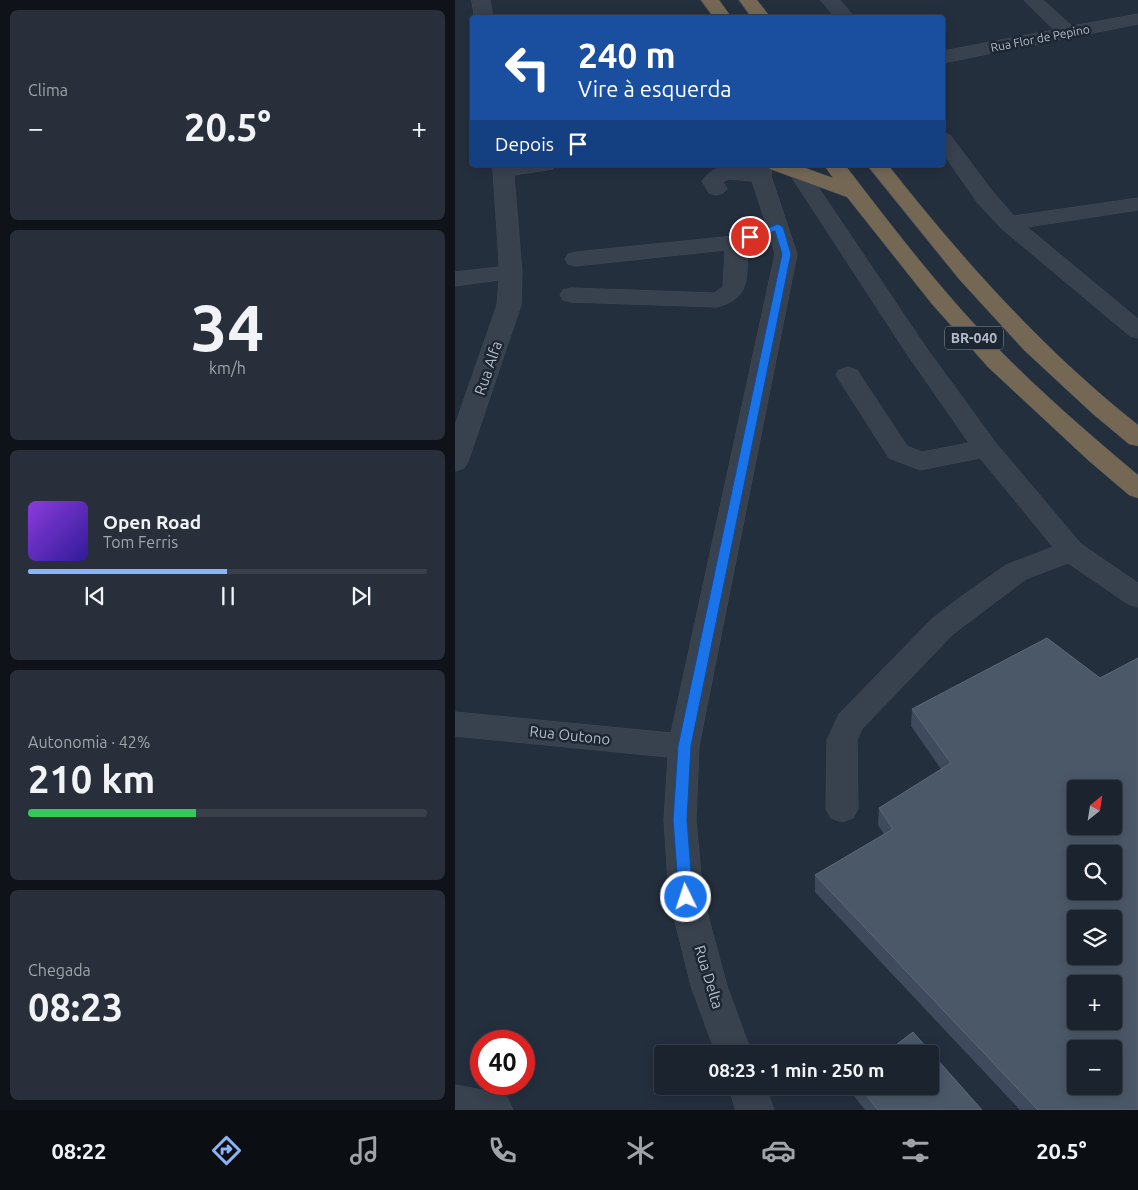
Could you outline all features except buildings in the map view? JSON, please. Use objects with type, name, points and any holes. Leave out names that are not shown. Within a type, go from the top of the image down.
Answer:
[{"type":"highway","points":[[711,0],[721,15]]},
{"type":"highway","points":[[748,0],[760,15]]},
{"type":"highway","name":"BR-040","points":[[835,167],[978,342],[1049,412],[1138,489]]},
{"type":"highway","name":"BR-040","points":[[879,167],[902,198],[995,306],[1033,346],[1119,424],[1138,438]]},
{"type":"highway","points":[[902,198],[903,167]]},
{"type":"highway","points":[[775,170],[854,192]]},
{"type":"street","points":[[481,0],[484,15]]},
{"type":"street","points":[[830,0],[843,15]]},
{"type":"street","points":[[1033,0],[1067,32]]},
{"type":"street","name":"Rua Flor de Pepino","points":[[945,57],[1138,19]]},
{"type":"street","points":[[945,142],[985,197],[1009,223],[1138,331]]},
{"type":"street","points":[[503,168],[517,167]]},
{"type":"street","name":"Rua Alfa","points":[[455,462],[509,305],[511,272],[503,168]]},
{"type":"street","points":[[716,189],[712,181],[717,175],[725,172],[775,170],[919,354],[986,448],[1071,551],[1138,597]]},
{"type":"street","name":"Rua Delta","points":[[732,1045],[709,986],[686,897],[680,820],[684,746],[786,254],[778,227],[775,170]]},
{"type":"street","points":[[1009,223],[1138,204]]},
{"type":"street","points":[[576,259],[737,242],[778,227]]},
{"type":"street","points":[[571,295],[717,300],[727,296],[734,288],[737,242]]},
{"type":"street","points":[[455,279],[511,272]]},
{"type":"street","points":[[848,375],[898,452],[919,461],[986,448]]},
{"type":"street","points":[[842,809],[842,740],[850,722],[943,626],[972,603],[1016,572],[1071,551]]},
{"type":"street","name":"Rua Outono","points":[[455,724],[684,746]]},
{"type":"street","points":[[750,1095],[755,1110]]},
{"type":"street","points":[[455,1103],[494,1110]]},
{"type":"route","points":[[686,897],[680,820],[684,746],[786,254],[778,227],[750,237]]}]
